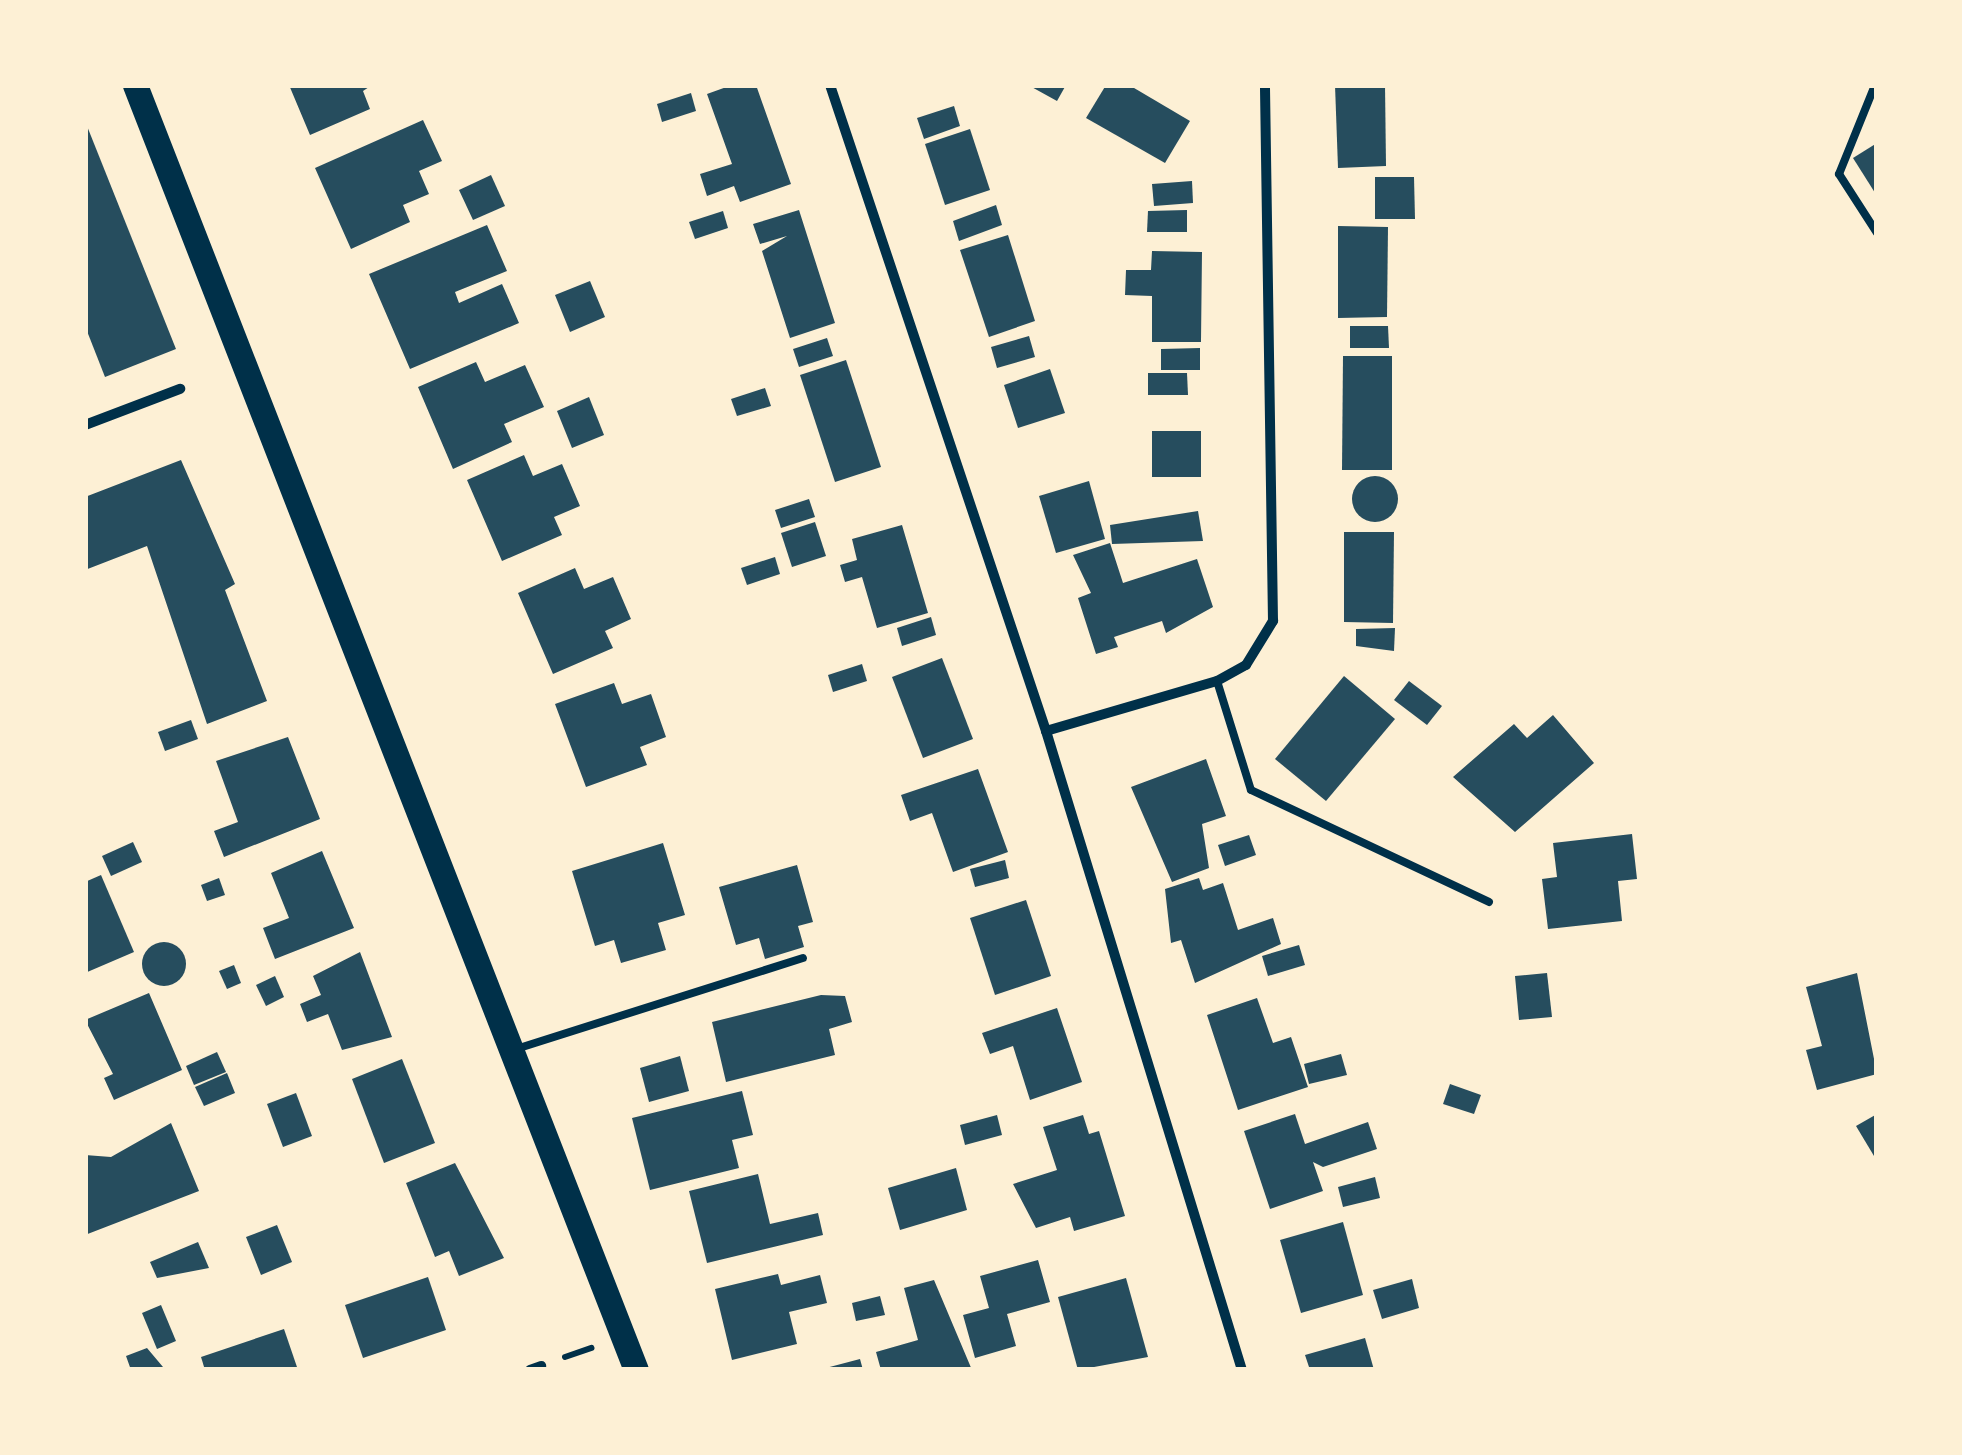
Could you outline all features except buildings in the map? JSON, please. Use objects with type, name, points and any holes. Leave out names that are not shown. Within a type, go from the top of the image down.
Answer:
[{"type":"main road","points":[[135,85],[636,1370]]},
{"type":"street","points":[[830,85],[1046,731],[1242,1370]]},
{"type":"street","points":[[1046,731],[1217,681],[1246,665],[1272,621],[1264,85]]},
{"type":"street","points":[[85,426],[180,389]]},
{"type":"lane","points":[[1874,85],[1839,174],[1877,233]]},
{"type":"lane","points":[[1217,681],[1251,790],[1489,902]]},
{"type":"lane","points":[[509,1051],[803,958]]},
{"type":"path","points":[[535,1368],[623,1336]]}]
